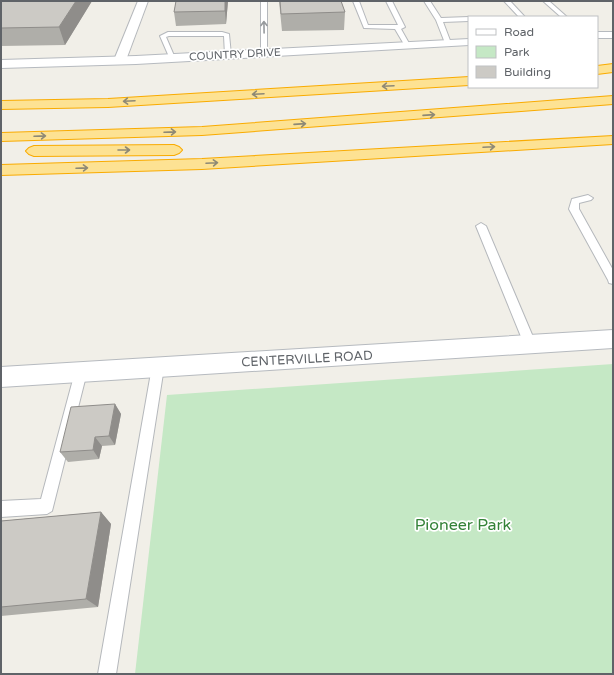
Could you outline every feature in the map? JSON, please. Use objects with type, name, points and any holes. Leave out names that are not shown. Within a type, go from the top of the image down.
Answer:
[{"type":"highway","points":[[598,70],[613,69]]},
{"type":"highway","points":[[1,105],[108,102],[468,81]]},
{"type":"highway","points":[[1,137],[202,131],[613,100]]},
{"type":"highway","points":[[1,170],[202,164],[613,140]]},
{"type":"highway","points":[[1,151],[450,149]]},
{"type":"street","points":[[120,60],[143,1]]},
{"type":"street","points":[[598,35],[613,35]]},
{"type":"street","name":"COUNTRY DRIVE","points":[[1,64],[172,58],[468,42]]},
{"type":"street","name":"CENTERVILLE ROAD","points":[[1,377],[613,339]]},
{"type":"lane","points":[[264,1],[264,53]]},
{"type":"lane","points":[[356,1],[366,28],[402,27],[389,1]]},
{"type":"lane","points":[[427,1],[439,20],[448,43]]},
{"type":"lane","points":[[507,1],[521,16]]},
{"type":"lane","points":[[546,1],[563,16]]},
{"type":"lane","points":[[439,20],[468,19]]},
{"type":"lane","points":[[397,27],[407,45]]},
{"type":"lane","points":[[172,58],[163,36],[168,34],[227,35],[228,55]]},
{"type":"lane","points":[[588,198],[575,201],[574,209],[613,280]]},
{"type":"lane","points":[[481,226],[530,344]]},
{"type":"lane","points":[[107,674],[158,367]]},
{"type":"lane","points":[[1,509],[47,506],[81,372]]},
{"type":"green space","name":"Pioneer Park","points":[[613,364],[613,674],[135,674],[167,395]]},
{"type":"building","points":[[1,1],[76,1],[59,27],[1,28]]},
{"type":"building","points":[[176,1],[225,1],[225,11],[174,12]]},
{"type":"building","points":[[280,1],[341,1],[345,12],[281,14]]},
{"type":"building","points":[[115,404],[109,436],[95,437],[93,450],[60,452],[71,407]]},
{"type":"building","points":[[101,512],[86,599],[1,607],[1,521]]}]
